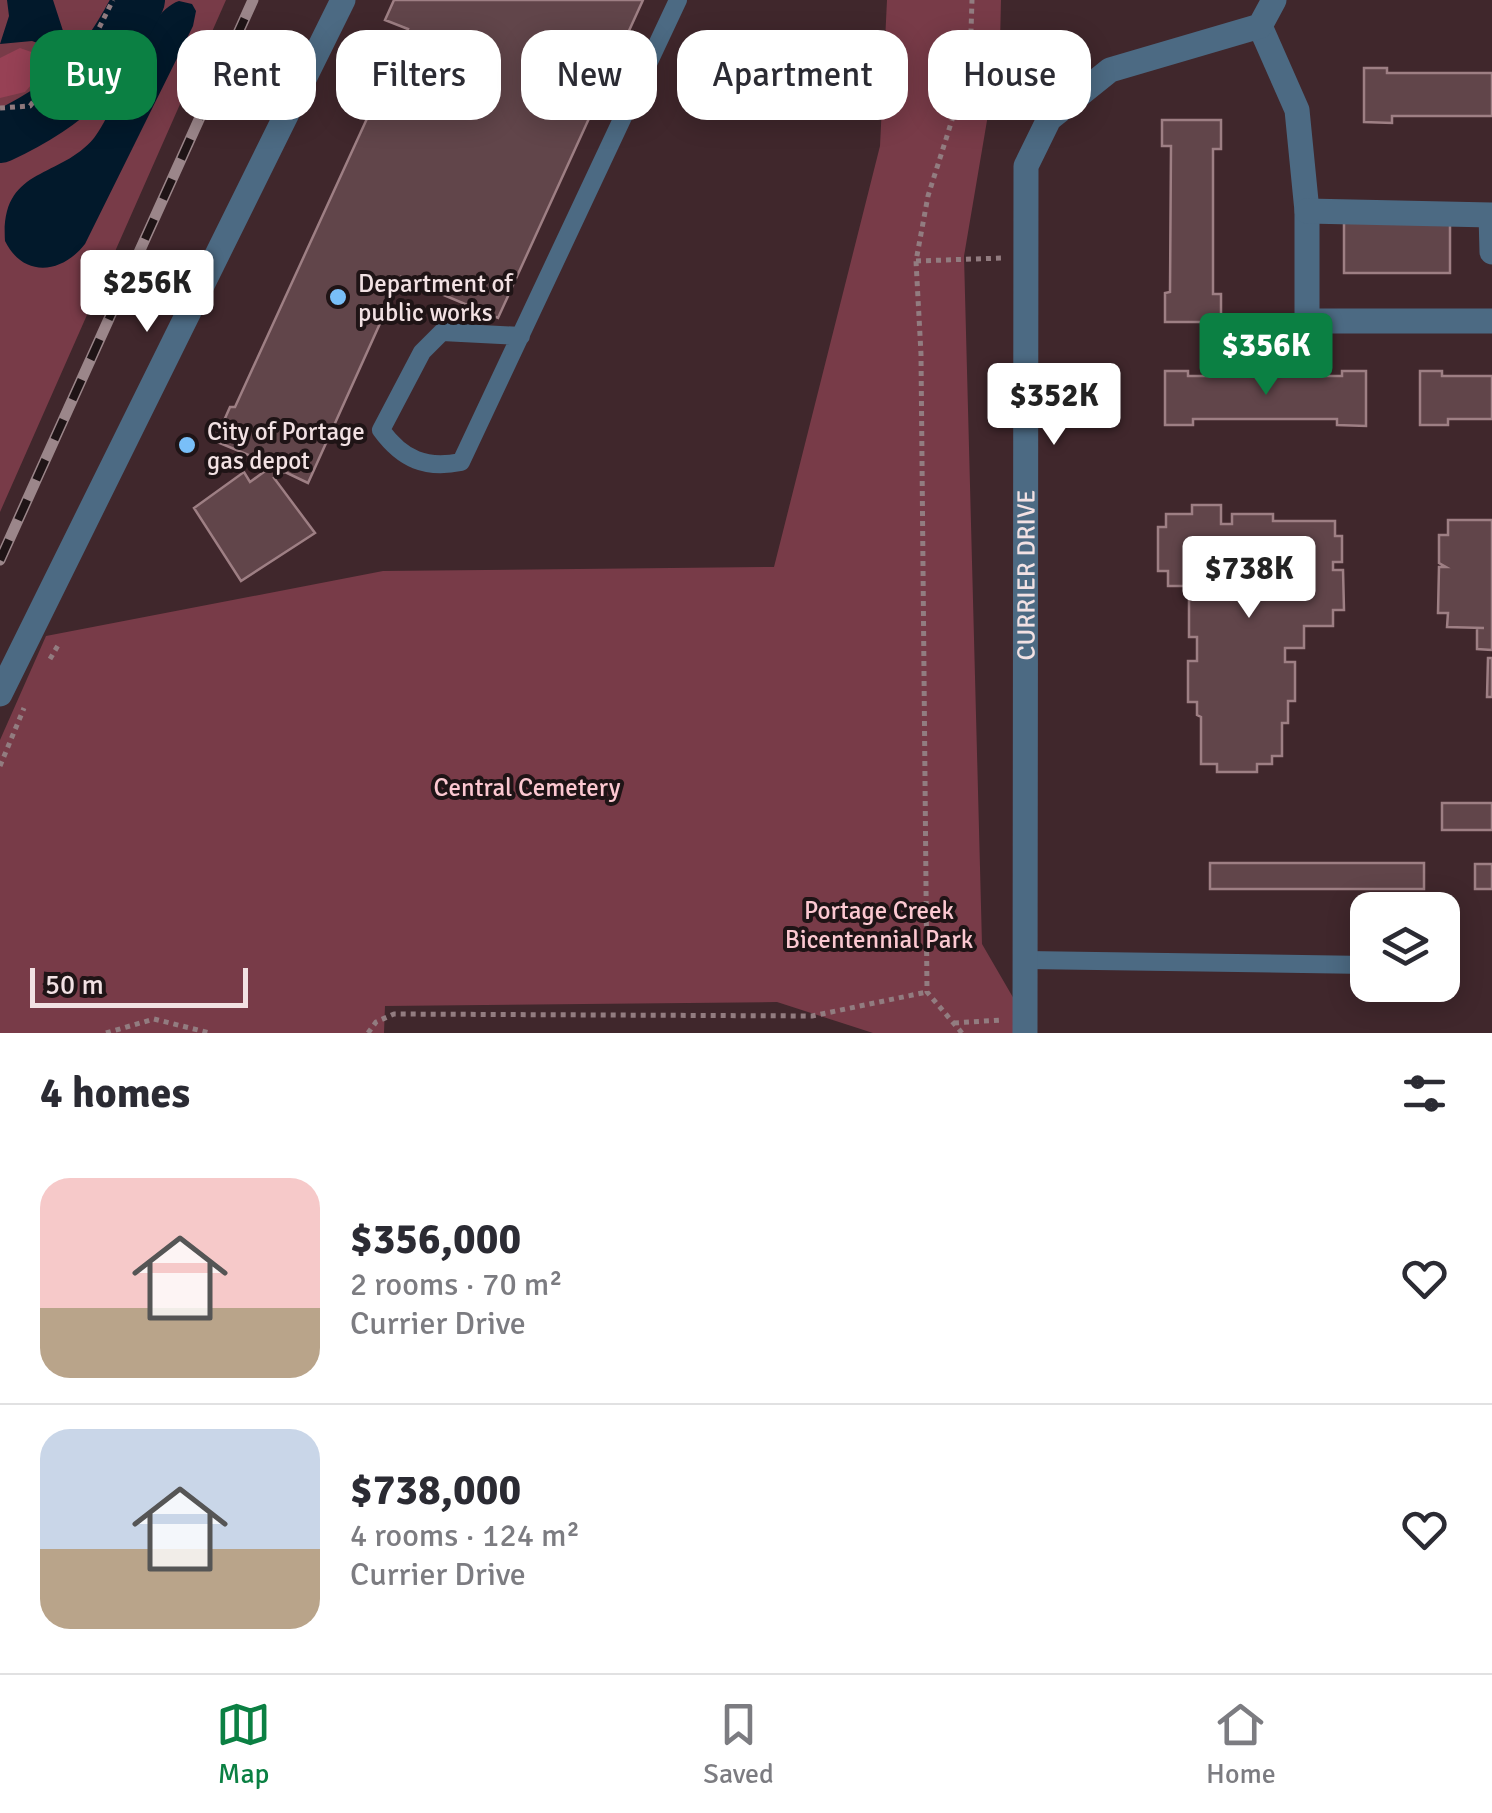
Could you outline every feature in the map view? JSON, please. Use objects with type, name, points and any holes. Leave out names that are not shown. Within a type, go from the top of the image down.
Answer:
[{"type":"street","points":[[0,694],[343,0]]},
{"type":"street","points":[[1274,0],[1260,26],[1297,110],[1307,211],[1307,321],[1492,321]]},
{"type":"street","name":"CURRIER DRIVE","points":[[1025,1026],[1026,166],[1048,119],[1110,70],[1260,26]]},
{"type":"street","points":[[1307,211],[1491,215],[1492,252]]},
{"type":"lane","points":[[520,336],[442,332],[422,352],[381,430],[395,449],[431,468],[461,462],[678,0]]},
{"type":"lane","points":[[1026,960],[1350,965]]},
{"type":"path","points":[[0,108],[30,106],[65,62],[84,58],[113,0]]},
{"type":"path","points":[[962,1033],[927,992],[921,354],[916,261],[928,196],[970,63],[972,0]]},
{"type":"path","points":[[916,261],[1026,257]]},
{"type":"path","points":[[368,1033],[376,1022],[394,1014],[812,1016],[927,992]]},
{"type":"path","points":[[111,1032],[154,1020],[210,1033]]},
{"type":"path","points":[[954,1023],[1025,1026]]},
{"type":"path","points":[[189,1027],[196,1033]]},
{"type":"green space","points":[[0,0],[226,0],[213,30],[177,30],[177,111],[0,512]]},
{"type":"green space","name":"Central Cemetery","points":[[887,0],[1001,0],[1000,30],[928,30],[928,120],[987,120],[964,256],[982,944],[1025,1018],[1025,1033],[873,1033],[777,1002],[385,1006],[384,1033],[0,1033],[0,740],[46,636],[383,571],[774,567],[880,146],[881,120],[908,120],[908,30],[886,30]]},
{"type":"shaded area","points":[[20,48],[30,52],[30,86],[25,92],[0,98],[0,58]]},
{"type":"water","points":[[7,0],[53,0],[63,30],[30,30],[30,41],[0,44],[9,16]]},
{"type":"water","points":[[179,1],[192,4],[196,11],[191,30],[177,30],[177,58],[157,99],[157,30],[149,30],[166,9]]},
{"type":"water","points":[[105,120],[146,120],[85,244],[54,266],[43,268],[22,261],[5,241],[12,199],[34,177],[80,151]]},
{"type":"building","name":"Department of public works","points":[[394,0],[643,0],[629,30],[521,30],[521,120],[588,120],[498,318],[401,277],[308,483],[285,472],[274,478],[315,533],[241,581],[194,508],[244,472],[250,482],[268,469],[270,464],[215,441],[230,407],[235,407],[366,120],[501,120],[501,30],[408,30],[385,20]]},
{"type":"building","points":[[1364,68],[1387,68],[1387,73],[1492,73],[1492,116],[1392,116],[1392,123],[1364,122]]},
{"type":"building","points":[[1162,120],[1221,120],[1221,149],[1213,149],[1213,294],[1221,294],[1221,322],[1165,322],[1165,293],[1170,292],[1171,146],[1162,146]]},
{"type":"building","points":[[1344,221],[1450,221],[1450,273],[1344,273]]},
{"type":"building","points":[[1165,371],[1188,371],[1188,376],[1342,376],[1342,371],[1366,371],[1366,426],[1337,425],[1337,419],[1193,419],[1193,425],[1165,425]]},
{"type":"building","points":[[1420,371],[1442,371],[1442,376],[1492,376],[1492,419],[1448,419],[1448,425],[1420,425]]},
{"type":"building","points":[[1192,505],[1221,505],[1221,524],[1232,524],[1232,514],[1273,514],[1273,521],[1335,521],[1335,536],[1342,536],[1342,562],[1333,562],[1333,570],[1343,570],[1344,610],[1333,610],[1333,626],[1304,626],[1304,648],[1285,648],[1285,662],[1295,662],[1295,701],[1288,701],[1288,723],[1282,723],[1282,756],[1272,756],[1272,764],[1257,764],[1257,772],[1217,772],[1217,764],[1201,764],[1201,717],[1197,715],[1197,702],[1188,702],[1188,661],[1197,661],[1197,637],[1189,637],[1189,596],[1198,596],[1198,586],[1168,586],[1168,571],[1158,571],[1158,527],[1166,527],[1166,514],[1192,514]]},
{"type":"building","points":[[1448,520],[1492,520],[1492,650],[1477,649],[1477,628],[1484,628],[1447,627],[1448,613],[1438,613],[1439,567],[1446,567],[1439,563],[1439,535],[1448,535]]},
{"type":"building","points":[[1488,658],[1492,658],[1492,697],[1487,697]]},
{"type":"building","points":[[1442,803],[1492,803],[1492,830],[1442,830]]},
{"type":"building","points":[[1210,863],[1424,863],[1424,889],[1210,889]]},
{"type":"building","points":[[1475,864],[1492,864],[1492,889],[1475,889]]},
{"type":"waterway","points":[[0,137],[47,112],[83,82],[112,46],[139,0]]},
{"type":"railway","points":[[0,560],[253,0]]},
{"type":"place","name":"Department of public works","points":[[338,297]]},
{"type":"place","name":"City of Portage gas depot","points":[[187,445]]},
{"type":"park label","name":"Portage Creek Bicentennial Park","points":[[879,924]]}]
